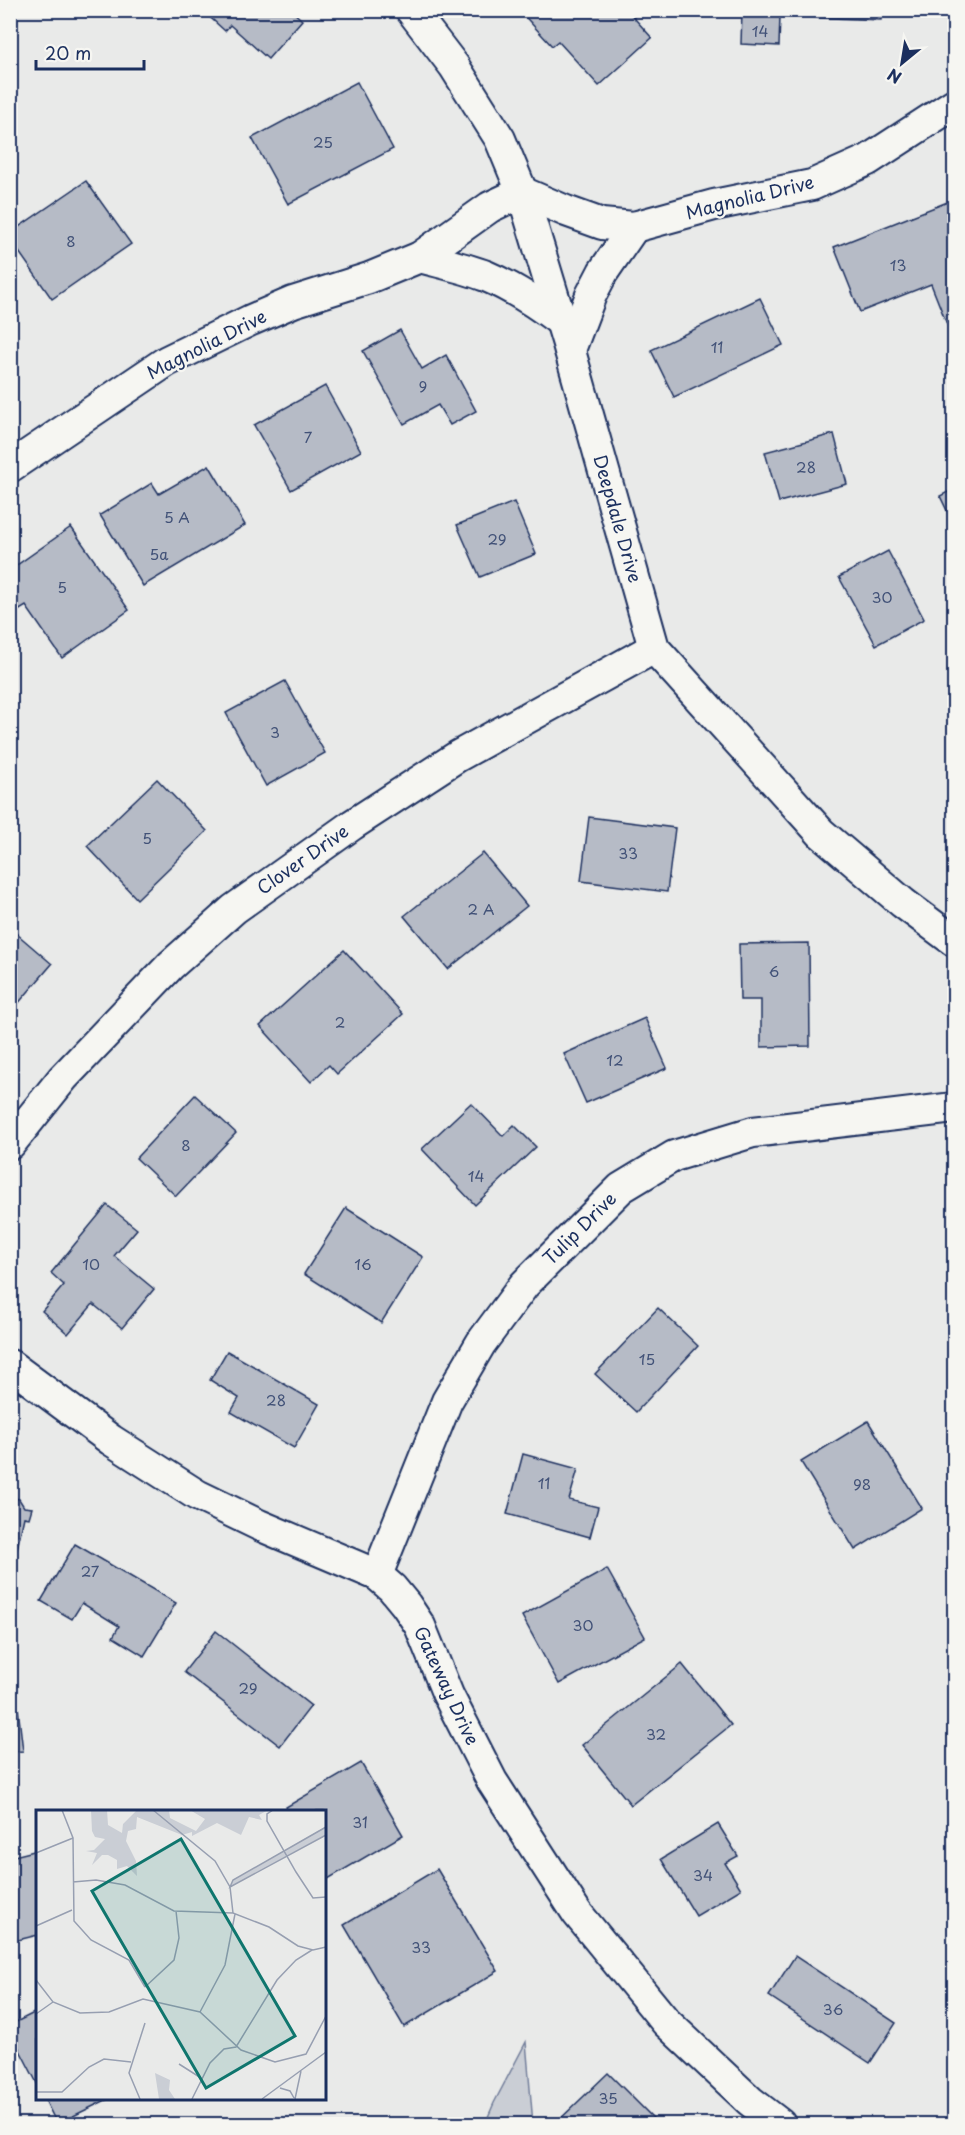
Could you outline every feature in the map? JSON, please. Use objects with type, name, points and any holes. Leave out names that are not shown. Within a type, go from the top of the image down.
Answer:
[{"type":"street","name":"Deepdale Drive","points":[[411,10],[454,66],[500,138],[522,192],[570,350],[654,648],[821,833],[903,903],[954,941]]},
{"type":"street","name":"Magnolia Drive","points":[[10,467],[167,361],[251,320],[293,303],[369,278],[420,257],[490,207],[522,192],[602,224],[634,227],[714,205],[812,185],[868,160],[954,104]]},
{"type":"street","points":[[570,350],[591,295],[603,272],[634,227]]},
{"type":"street","points":[[420,257],[485,275],[519,293],[561,322]]},
{"type":"street","name":"Clover Drive","points":[[10,1144],[70,1070],[171,965],[234,909],[352,825],[459,756],[654,648]]},
{"type":"street","name":"Tulip Drive","points":[[377,1575],[447,1401],[481,1343],[524,1285],[621,1188],[674,1156],[753,1132],[954,1108]]},
{"type":"street","name":"Gateway Drive","points":[[10,1365],[111,1440],[197,1495],[259,1525],[377,1575],[399,1596],[420,1626],[448,1695],[492,1781],[577,1913],[666,2022],[750,2101],[780,2124]]},
{"type":"shaded area","points":[[526,2042],[533,2124],[485,2124],[494,2103]]},
{"type":"building","points":[[202,10],[291,10],[302,20],[268,59],[230,25],[225,31]]},
{"type":"building","points":[[519,10],[627,10],[652,38],[599,86],[558,41],[552,46]]},
{"type":"building","points":[[742,10],[881,10],[881,20],[780,16],[779,46],[741,44]]},
{"type":"building","points":[[357,82],[393,149],[288,204],[252,138]]},
{"type":"building","points":[[86,181],[131,244],[52,299],[10,239],[10,233]]},
{"type":"building","points":[[950,201],[954,211],[954,342],[931,284],[860,312],[834,247]]},
{"type":"building","points":[[760,298],[783,345],[674,397],[651,350]]},
{"type":"building","points":[[400,330],[422,369],[446,355],[476,411],[450,425],[438,405],[404,424],[363,351]]},
{"type":"building","points":[[325,386],[361,451],[291,490],[254,425]]},
{"type":"building","points":[[834,434],[847,484],[779,502],[765,452]]},
{"type":"building","points":[[209,465],[245,525],[143,586],[100,515],[152,483],[159,494]]},
{"type":"building","points":[[954,489],[954,525],[940,496]]},
{"type":"building","points":[[514,502],[536,554],[480,577],[457,525]]},
{"type":"building","points":[[71,527],[129,610],[62,658],[26,606],[10,616],[10,570]]},
{"type":"building","points":[[888,551],[924,619],[876,645],[839,577]]},
{"type":"building","points":[[285,681],[325,753],[266,786],[226,713]]},
{"type":"building","points":[[157,779],[207,831],[137,899],[87,846]]},
{"type":"building","points":[[589,817],[675,828],[667,892],[581,881]]},
{"type":"building","points":[[483,853],[527,906],[448,969],[404,916]]},
{"type":"building","points":[[10,928],[52,964],[10,1013]]},
{"type":"building","points":[[809,943],[810,1046],[761,1047],[761,1000],[740,1000],[739,944]]},
{"type":"building","points":[[344,950],[403,1014],[337,1074],[329,1065],[311,1082],[260,1026]]},
{"type":"building","points":[[645,1018],[667,1068],[586,1103],[564,1054]]},
{"type":"building","points":[[195,1095],[236,1133],[176,1196],[136,1158]]},
{"type":"building","points":[[471,1103],[503,1136],[514,1125],[536,1147],[475,1205],[422,1149]]},
{"type":"building","points":[[107,1205],[137,1229],[114,1256],[154,1289],[122,1328],[93,1304],[68,1334],[42,1311],[64,1285],[51,1273]]},
{"type":"building","points":[[346,1208],[423,1257],[381,1323],[304,1274]]},
{"type":"building","points":[[658,1308],[698,1346],[636,1412],[595,1374]]},
{"type":"building","points":[[227,1351],[319,1404],[294,1448],[231,1412],[239,1398],[210,1380]]},
{"type":"building","points":[[868,1421],[922,1508],[855,1550],[801,1462]]},
{"type":"building","points":[[523,1454],[578,1469],[569,1500],[598,1507],[590,1537],[507,1514]]},
{"type":"building","points":[[10,1497],[19,1499],[24,1507],[32,1508],[29,1518],[24,1517],[17,1549],[14,1548],[10,1565]]},
{"type":"building","points":[[75,1544],[176,1603],[144,1656],[113,1637],[119,1626],[82,1603],[72,1619],[41,1601]]},
{"type":"building","points":[[607,1569],[645,1637],[559,1684],[522,1616]]},
{"type":"building","points":[[216,1631],[311,1706],[280,1746],[184,1672]]},
{"type":"building","points":[[682,1664],[731,1725],[631,1805],[582,1745]]},
{"type":"building","points":[[18,1708],[23,1751],[10,1752],[10,1709]]},
{"type":"building","points":[[361,1763],[403,1835],[328,1879],[326,1875],[326,1810],[288,1810],[286,1807]]},
{"type":"building","points":[[718,1824],[738,1856],[725,1863],[741,1889],[696,1916],[661,1859]]},
{"type":"building","points":[[36,1850],[36,1936],[10,1942],[10,1857]]},
{"type":"building","points":[[437,1869],[498,1971],[404,2027],[344,1925]]},
{"type":"building","points":[[795,1956],[896,2023],[870,2063],[769,1996]]},
{"type":"building","points":[[36,2012],[36,2081],[10,2031],[10,2025]]},
{"type":"building","points":[[608,2073],[659,2124],[555,2124]]},
{"type":"building","points":[[44,2099],[108,2099],[57,2124]]}]
